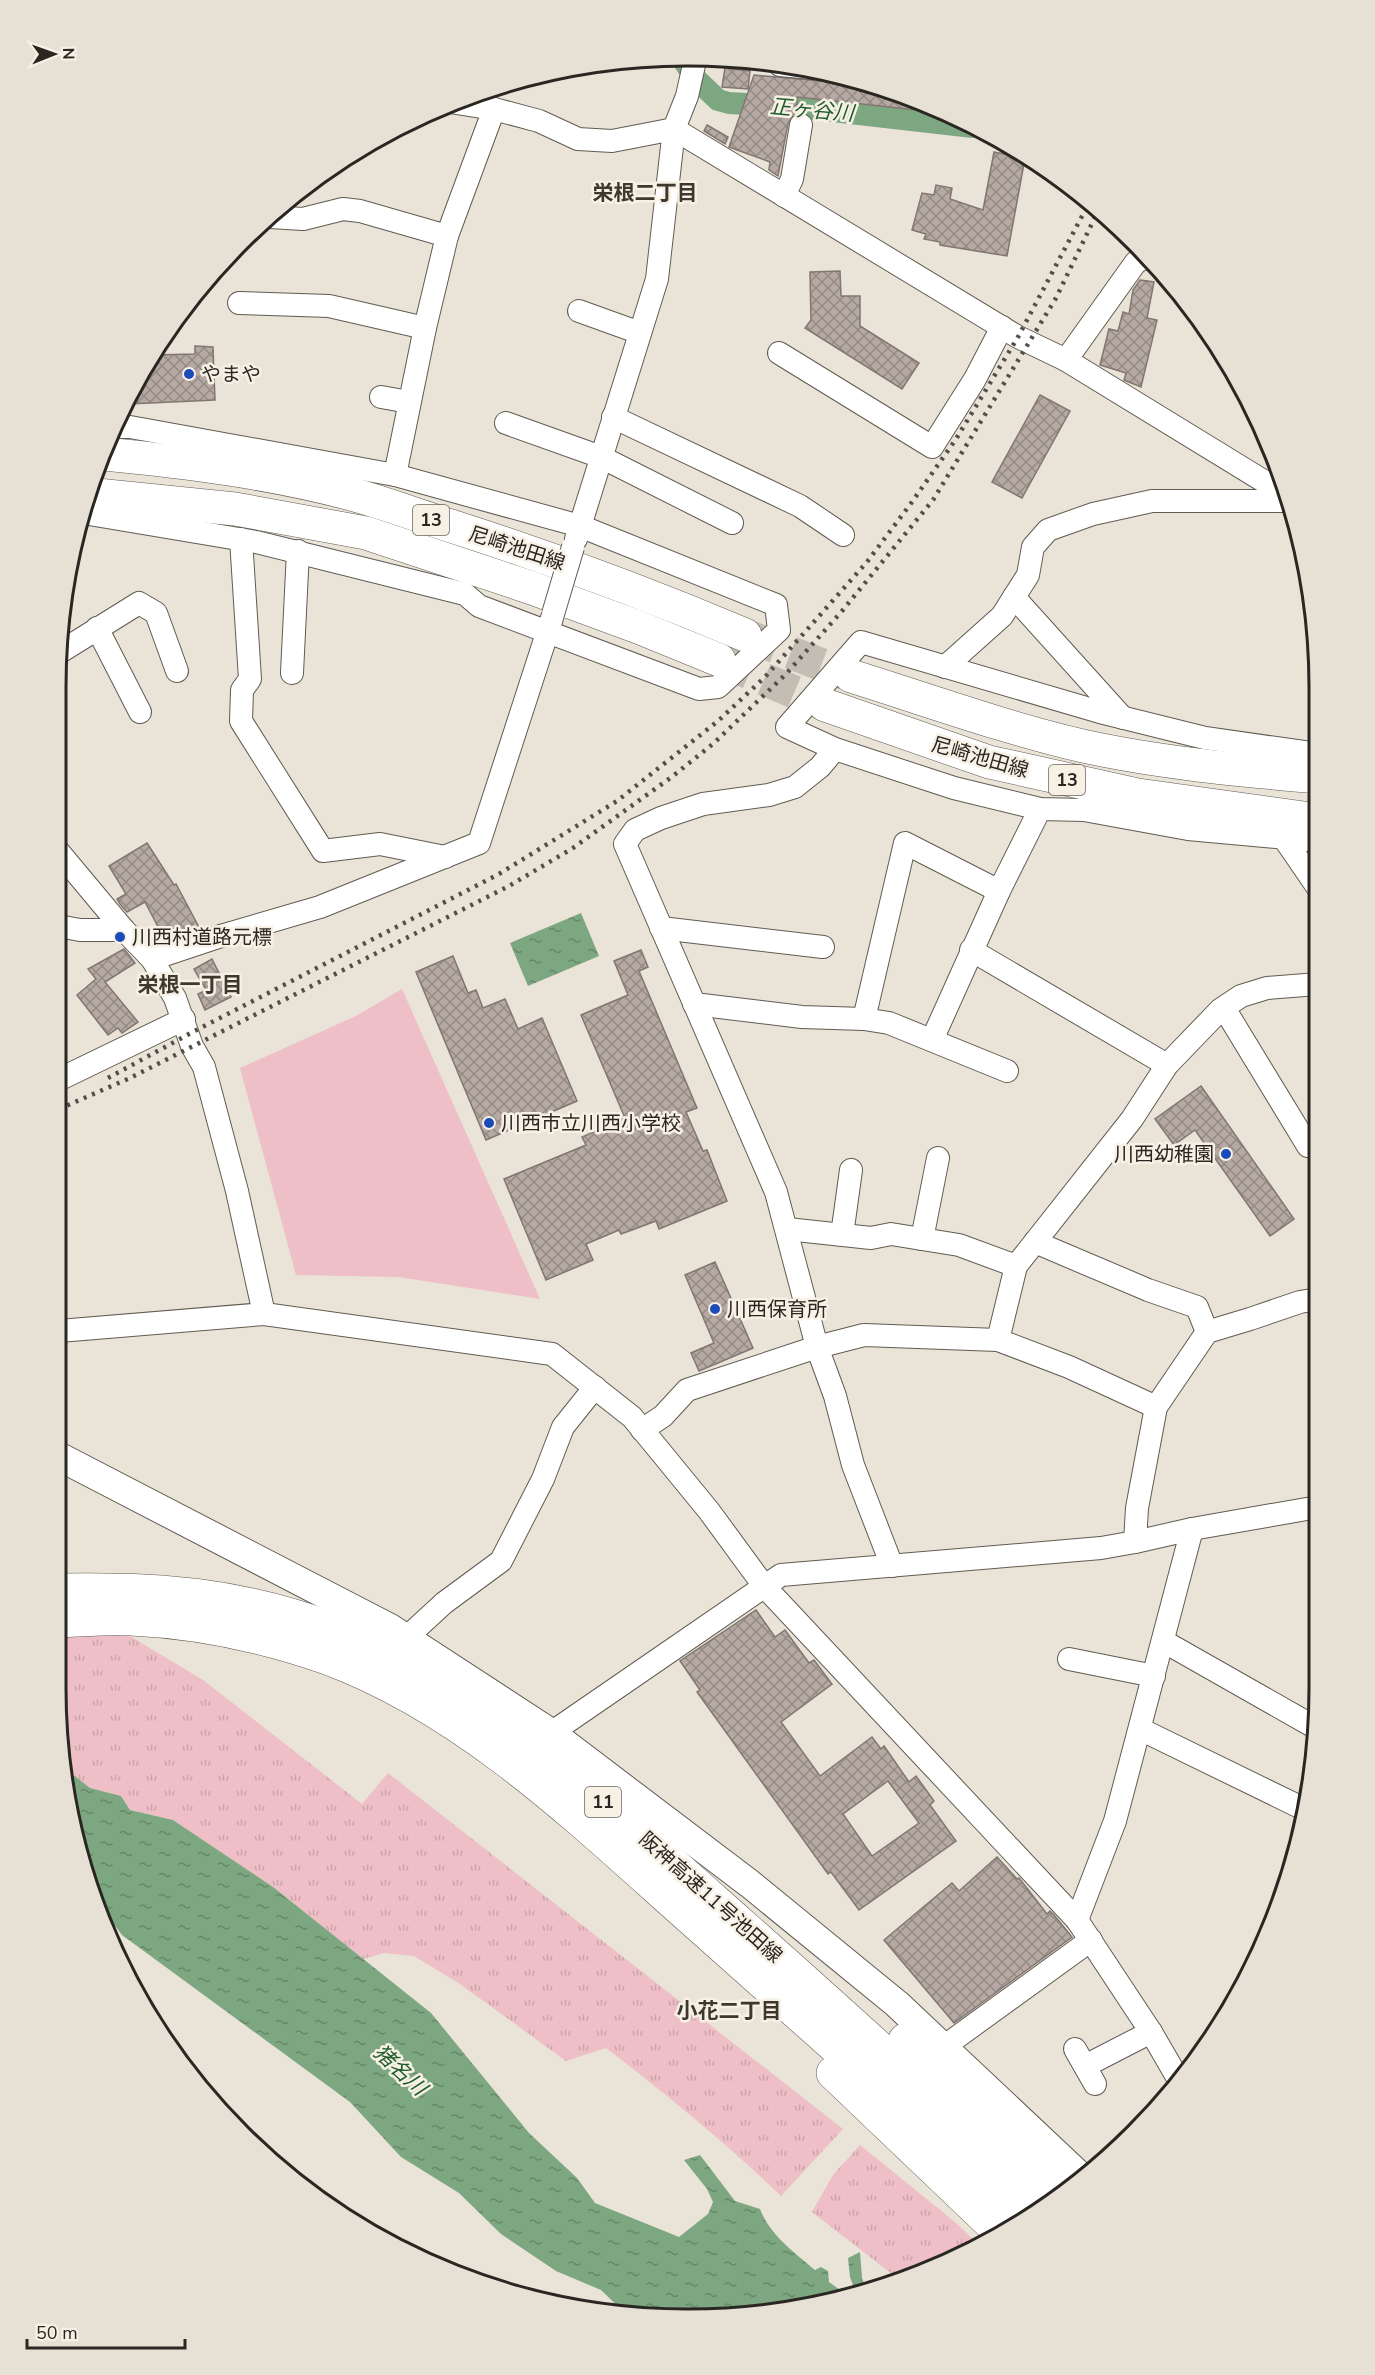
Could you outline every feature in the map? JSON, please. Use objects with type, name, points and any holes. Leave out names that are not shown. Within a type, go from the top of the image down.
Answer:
[{"type":"main road","name":"尼崎池田線","points":[[111,455],[176,461],[356,495],[537,554],[646,593],[745,635]]},
{"type":"main road","name":"尼崎池田線","points":[[97,495],[236,508],[366,533],[543,592],[719,660]]},
{"type":"main road","name":"尼崎池田線","points":[[851,676],[1083,746],[1216,768],[1309,776]]},
{"type":"main road","name":"尼崎池田線","points":[[825,705],[989,762],[1138,795],[1309,819]]},
{"type":"main road","name":"阪神高速11号池田線","points":[[66,1590],[126,1589],[198,1594],[263,1606],[333,1629],[400,1659],[466,1696],[525,1739],[630,1825],[881,2048],[1042,2198]]},
{"type":"main road","name":"阪神高速11号池田線","points":[[66,1621],[129,1619],[195,1625],[265,1638],[328,1659],[390,1686],[447,1719],[509,1764],[618,1854],[1020,2212]]},
{"type":"main road","points":[[509,1764],[587,1842],[995,2228]]},
{"type":"main road","points":[[630,1825],[899,2034],[1063,2183]]},
{"type":"street","points":[[152,959],[320,907],[479,843],[551,624],[657,279],[674,129],[695,66]]},
{"type":"street","points":[[471,105],[539,121],[578,139],[612,141],[674,129],[1002,327],[1066,360],[1277,492]]},
{"type":"street","points":[[395,475],[425,328],[447,237],[494,109]]},
{"type":"street","points":[[784,196],[792,179],[801,125]]},
{"type":"street","points":[[281,218],[303,219],[344,209],[360,211],[447,237]]},
{"type":"street","points":[[1066,360],[1138,260]]},
{"type":"street","points":[[239,303],[329,306],[425,328]]},
{"type":"street","points":[[579,312],[640,333]]},
{"type":"street","points":[[779,352],[932,447],[975,379],[1002,327]]},
{"type":"street","points":[[381,397],[409,402]]},
{"type":"street","points":[[613,417],[800,506],[843,535]]},
{"type":"street","points":[[506,423],[601,457],[732,523]]},
{"type":"street","points":[[91,514],[241,539],[298,551],[465,594],[479,606],[551,624],[699,690],[718,687],[779,630],[776,605],[395,475],[124,427]]},
{"type":"street","points":[[945,667],[1002,616],[1028,575],[1033,547],[1048,530],[1093,514],[1152,501],[1279,499]]},
{"type":"street","points":[[241,539],[250,679],[243,690],[241,721],[323,851],[380,844],[445,857]]},
{"type":"street","points":[[292,673],[298,551]]},
{"type":"street","points":[[1014,597],[1123,718]]},
{"type":"street","points":[[67,648],[139,603],[156,613],[177,671]]},
{"type":"street","points":[[97,628],[140,712]]},
{"type":"street","points":[[1309,753],[1205,738],[1123,718],[861,642],[787,727],[835,749],[954,788],[1040,809],[1084,810],[1188,829],[1309,840]]},
{"type":"street","points":[[835,749],[820,767],[795,787],[769,795],[703,804],[661,818],[635,830],[625,844],[776,1191],[817,1347],[835,1396],[853,1465],[892,1566]]},
{"type":"street","points":[[932,1040],[971,950],[1040,809]]},
{"type":"street","points":[[1283,837],[1309,875]]},
{"type":"street","points":[[864,1019],[905,843],[999,891]]},
{"type":"street","points":[[66,861],[124,930],[152,959],[175,998],[192,1046],[204,1067],[237,1191],[264,1314]]},
{"type":"street","points":[[66,927],[80,930],[124,930]]},
{"type":"street","points":[[661,928],[823,947]]},
{"type":"street","points":[[971,950],[1167,1065]]},
{"type":"street","points":[[998,1340],[1016,1266],[1132,1119],[1167,1065],[1224,1008],[1242,996],[1268,988],[1309,985]]},
{"type":"street","points":[[694,1004],[802,1017],[864,1019],[889,1023],[1007,1071]]},
{"type":"street","points":[[1224,1008],[1308,1146]]},
{"type":"street","points":[[66,1076],[184,1019]]},
{"type":"street","points":[[922,1239],[938,1158]]},
{"type":"street","points":[[842,1235],[851,1170]]},
{"type":"street","points":[[787,1229],[871,1238],[891,1234],[922,1239],[959,1245],[1016,1266]]},
{"type":"street","points":[[1035,1242],[1148,1290],[1197,1306],[1207,1332]]},
{"type":"street","points":[[1135,1542],[1137,1508],[1156,1407],[1207,1332],[1309,1300]]},
{"type":"street","points":[[66,1330],[264,1314],[552,1354],[632,1417],[709,1511],[764,1586],[1077,1920],[1175,2073]]},
{"type":"street","points":[[642,1430],[663,1416],[687,1390],[817,1347],[864,1335],[998,1340],[1069,1366],[1156,1407]]},
{"type":"street","points":[[406,1638],[444,1603],[501,1561],[543,1479],[563,1426],[595,1388]]},
{"type":"street","points":[[66,1460],[406,1638],[551,1733],[750,1884],[897,2004],[1076,2173]]},
{"type":"street","points":[[551,1733],[781,1575],[1101,1548],[1309,1509]]},
{"type":"street","points":[[1077,1920],[1115,1821],[1192,1529]]},
{"type":"street","points":[[1163,1641],[1308,1723]]},
{"type":"street","points":[[1069,1659],[1154,1676]]},
{"type":"street","points":[[1140,1729],[1298,1806]]},
{"type":"street","points":[[942,2048],[1091,1940]]},
{"type":"street","points":[[1085,2066],[1150,2032]]},
{"type":"green space","points":[[402,989],[540,1299],[398,1277],[296,1275],[240,1068],[356,1016]]},
{"type":"green space","points":[[66,1598],[203,1680],[362,1804],[388,1773],[843,2129],[781,2196],[695,2119],[606,2048],[566,2061],[460,1984],[414,1956],[384,1953],[363,1959],[273,1887],[173,1820],[130,1810],[121,1796],[90,1788],[72,1774],[71,1769],[67,1728]]},
{"type":"green space","points":[[860,2145],[973,2239],[925,2262],[892,2274],[812,2212],[833,2175]]},
{"type":"water","points":[[581,913],[599,956],[528,986],[510,943]]},
{"type":"water","name":"猪名川","points":[[72,1774],[90,1788],[121,1796],[130,1810],[173,1820],[273,1887],[431,2013],[529,2133],[577,2178],[595,2203],[679,2237],[708,2214],[713,2202],[707,2189],[684,2160],[700,2155],[735,2201],[760,2209],[770,2227],[783,2243],[815,2270],[821,2267],[828,2271],[829,2282],[840,2290],[769,2304],[728,2308],[647,2308],[617,2305],[601,2290],[556,2271],[501,2234],[459,2193],[401,2157],[350,2102],[122,1935],[112,1921],[99,1887],[87,1848]]},
{"type":"water","points":[[860,2252],[864,2283],[853,2286],[848,2258]]},
{"type":"building","points":[[725,68],[750,71],[748,89],[722,87]]},
{"type":"building","points":[[754,75],[822,81],[848,87],[917,110],[797,97],[796,113],[788,123],[778,176],[769,170],[770,162],[729,147]]},
{"type":"building","points":[[707,125],[728,137],[725,144],[704,131]]},
{"type":"building","points":[[994,152],[1007,154],[1024,165],[1007,256],[940,245],[940,242],[924,239],[926,234],[912,230],[922,193],[934,195],[936,185],[952,188],[950,199],[983,210]]},
{"type":"building","points":[[840,271],[841,296],[860,296],[860,326],[919,363],[902,389],[805,328],[811,320],[810,272]]},
{"type":"building","points":[[1140,280],[1154,282],[1147,318],[1157,320],[1141,387],[1124,380],[1126,373],[1100,365],[1109,329],[1118,331],[1123,312],[1129,314],[1133,290]]},
{"type":"building","points":[[195,346],[213,347],[215,400],[135,404],[163,355],[195,354]]},
{"type":"building","points":[[1040,395],[1070,411],[1022,498],[992,482]]},
{"type":"building","points":[[147,843],[174,885],[176,884],[200,929],[165,940],[145,902],[127,912],[120,904],[117,899],[126,894],[109,866]]},
{"type":"building","points":[[124,949],[135,963],[105,982],[138,1022],[122,1033],[118,1028],[108,1035],[77,995],[96,979],[88,969]]},
{"type":"building","points":[[641,950],[648,967],[639,971],[697,1108],[686,1112],[703,1151],[707,1150],[727,1201],[659,1229],[656,1221],[621,1234],[619,1230],[586,1244],[593,1260],[546,1280],[504,1179],[586,1145],[582,1137],[625,1118],[581,1015],[628,995],[614,961]]},
{"type":"building","points":[[453,956],[468,993],[476,990],[483,1008],[505,999],[518,1029],[542,1018],[577,1101],[486,1140],[416,972]]},
{"type":"building","points":[[212,959],[231,997],[205,1010],[198,994],[206,990],[194,969]]},
{"type":"building","points":[[1201,1086],[1294,1219],[1270,1236],[1195,1130],[1174,1145],[1155,1119]]},
{"type":"building","points":[[715,1262],[753,1348],[699,1371],[691,1353],[714,1343],[685,1275]]},
{"type":"building","points":[[756,1610],[775,1637],[785,1630],[809,1663],[814,1660],[832,1684],[781,1722],[820,1776],[872,1737],[881,1749],[884,1746],[909,1782],[916,1776],[934,1801],[930,1805],[956,1841],[859,1910],[831,1872],[828,1874],[697,1692],[700,1690],[680,1661]],"holes":[[[888,1781],[919,1823],[872,1856],[843,1814]]]},
{"type":"building","points":[[997,1857],[1017,1879],[1019,1878],[1047,1914],[1050,1911],[1072,1937],[954,2023],[884,1940],[952,1883],[959,1891]]},
{"type":"waterway","name":"正ヶ谷川","points":[[687,66],[696,79],[718,100],[729,103],[798,107],[950,124]]},
{"type":"tunnel","points":[[745,635],[851,676]]},
{"type":"tunnel","points":[[719,660],[825,705]]},
{"type":"railway","points":[[108,1078],[499,874],[617,801],[718,721],[765,677],[867,562],[912,502],[956,439],[1018,337],[1085,210]]},
{"type":"railway","points":[[66,1106],[130,1078],[509,886],[573,848],[673,776],[714,743],[786,674],[842,611],[933,500],[1056,298],[1095,218]]},
{"type":"place","name":"やまや","points":[[189,374]]},
{"type":"place","name":"川西村道路元標","points":[[120,937]]},
{"type":"place","name":"川西市立川西小学校","points":[[489,1123]]},
{"type":"place","name":"川西幼稚園","points":[[1226,1154]]},
{"type":"place","name":"川西保育所","points":[[715,1309]]},
{"type":"district","name":"栄根二丁目","points":[[645,193]]},
{"type":"district","name":"栄根一丁目","points":[[190,985]]},
{"type":"district","name":"小花二丁目","points":[[729,2011]]}]
